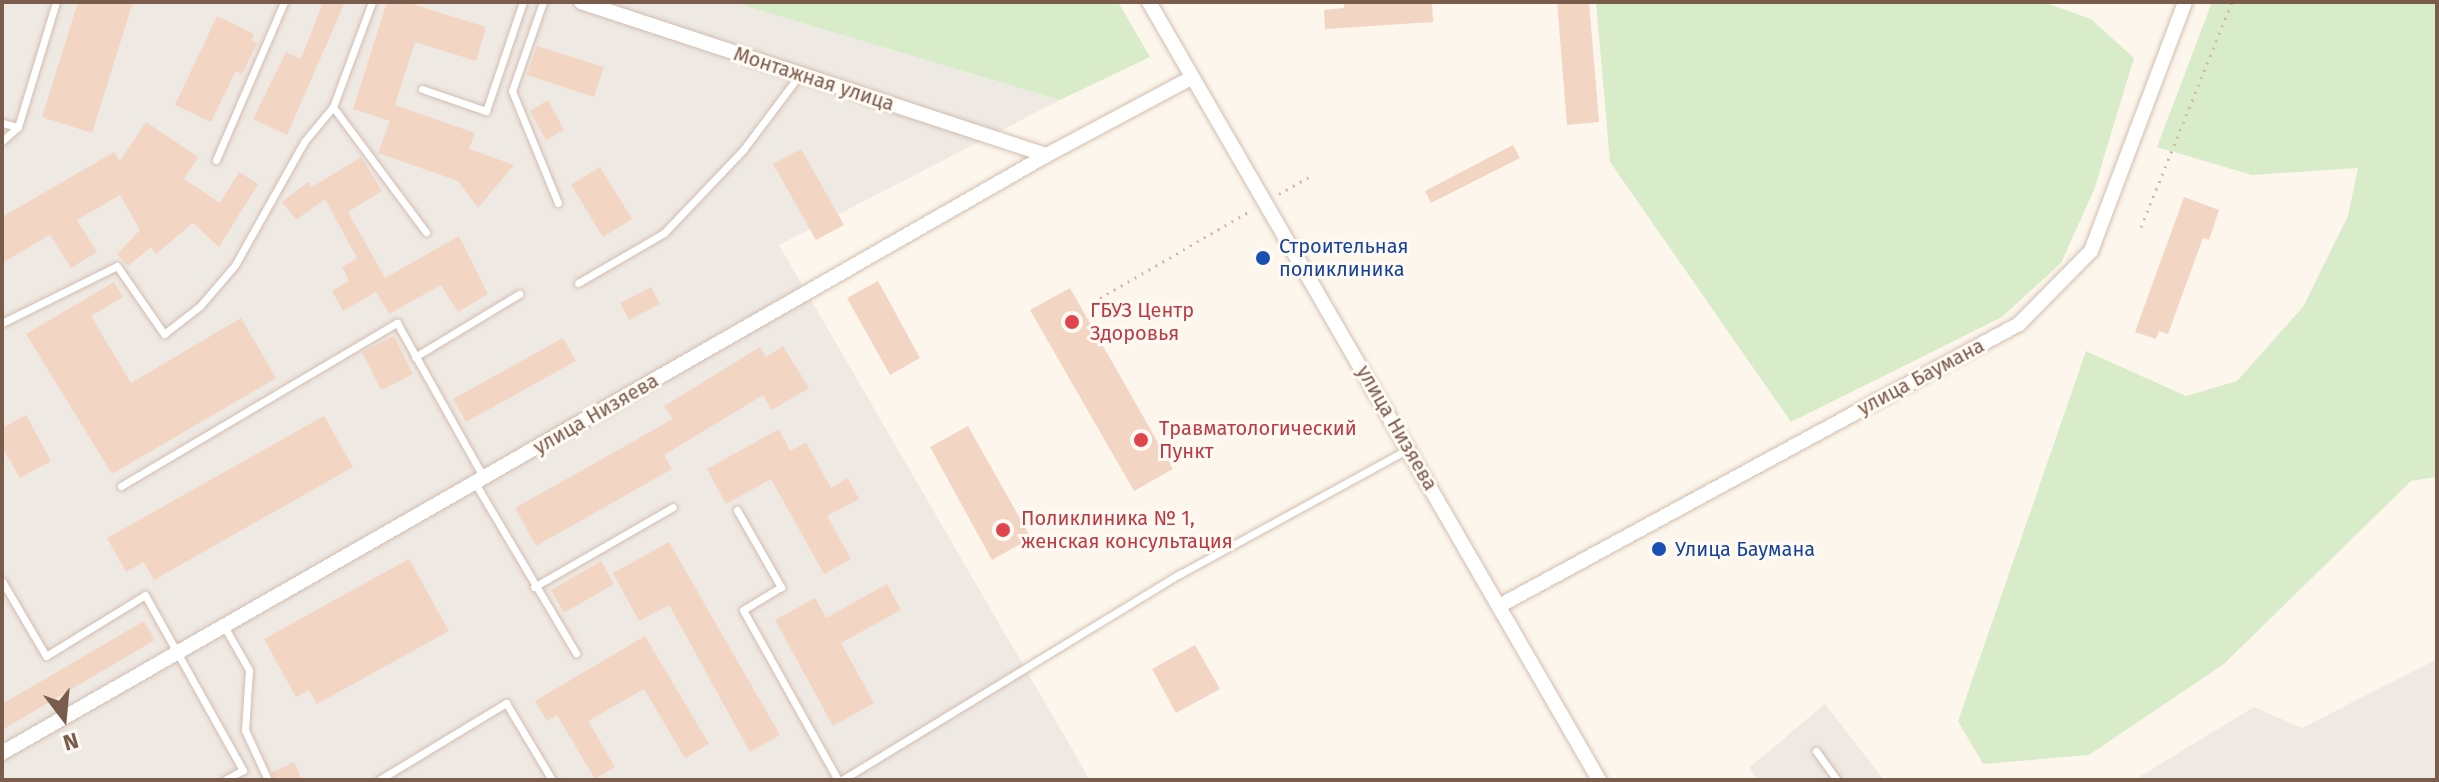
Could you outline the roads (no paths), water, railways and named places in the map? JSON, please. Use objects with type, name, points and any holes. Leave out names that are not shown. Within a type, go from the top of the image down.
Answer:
[{"type":"street","name":"Монтажная улица","points":[[581,2],[1047,155]]},
{"type":"street","name":"улица Низяева","points":[[1149,2],[1410,448],[1599,780]]},
{"type":"street","name":"улица Баумана","points":[[1499,606],[2019,324],[2091,251],[2185,2]]},
{"type":"street","name":"улица Низяева","points":[[2,753],[1047,155],[1191,78]]},
{"type":"lane","points":[[2,141],[18,127],[56,2]]},
{"type":"lane","points":[[216,160],[273,37],[284,2]]},
{"type":"lane","points":[[2,323],[117,266],[164,334],[200,306],[235,265],[304,142],[333,107],[372,2]]},
{"type":"lane","points":[[422,89],[486,111],[523,2]]},
{"type":"lane","points":[[543,2],[512,91],[558,203]]},
{"type":"lane","points":[[578,283],[664,233],[743,150],[800,74]]},
{"type":"lane","points":[[333,107],[426,232]]},
{"type":"lane","points":[[2,123],[18,127]]},
{"type":"lane","points":[[415,357],[519,294]]},
{"type":"lane","points":[[121,486],[397,323],[534,587],[576,653]]},
{"type":"lane","points":[[737,510],[781,587],[743,610],[840,780],[1180,574],[1410,448]]},
{"type":"lane","points":[[534,587],[673,507]]},
{"type":"lane","points":[[2,581],[46,656],[145,595],[243,770],[225,780]]},
{"type":"lane","points":[[224,626],[249,670],[245,730],[268,780]]},
{"type":"lane","points":[[379,780],[506,703],[552,780]]},
{"type":"lane","points":[[1816,751],[1837,780]]},
{"type":"place","name":"Строительная поликлиника","points":[[1263,258]]},
{"type":"place","name":"ГБУЗ Центр Здоровья","points":[[1072,322]]},
{"type":"place","name":"Травматологический Пункт","points":[[1141,440]]},
{"type":"place","name":"Поликлиника № 1, женская консультация","points":[[1003,530]]},
{"type":"place","name":"Улица Баумана","points":[[1659,549]]}]
